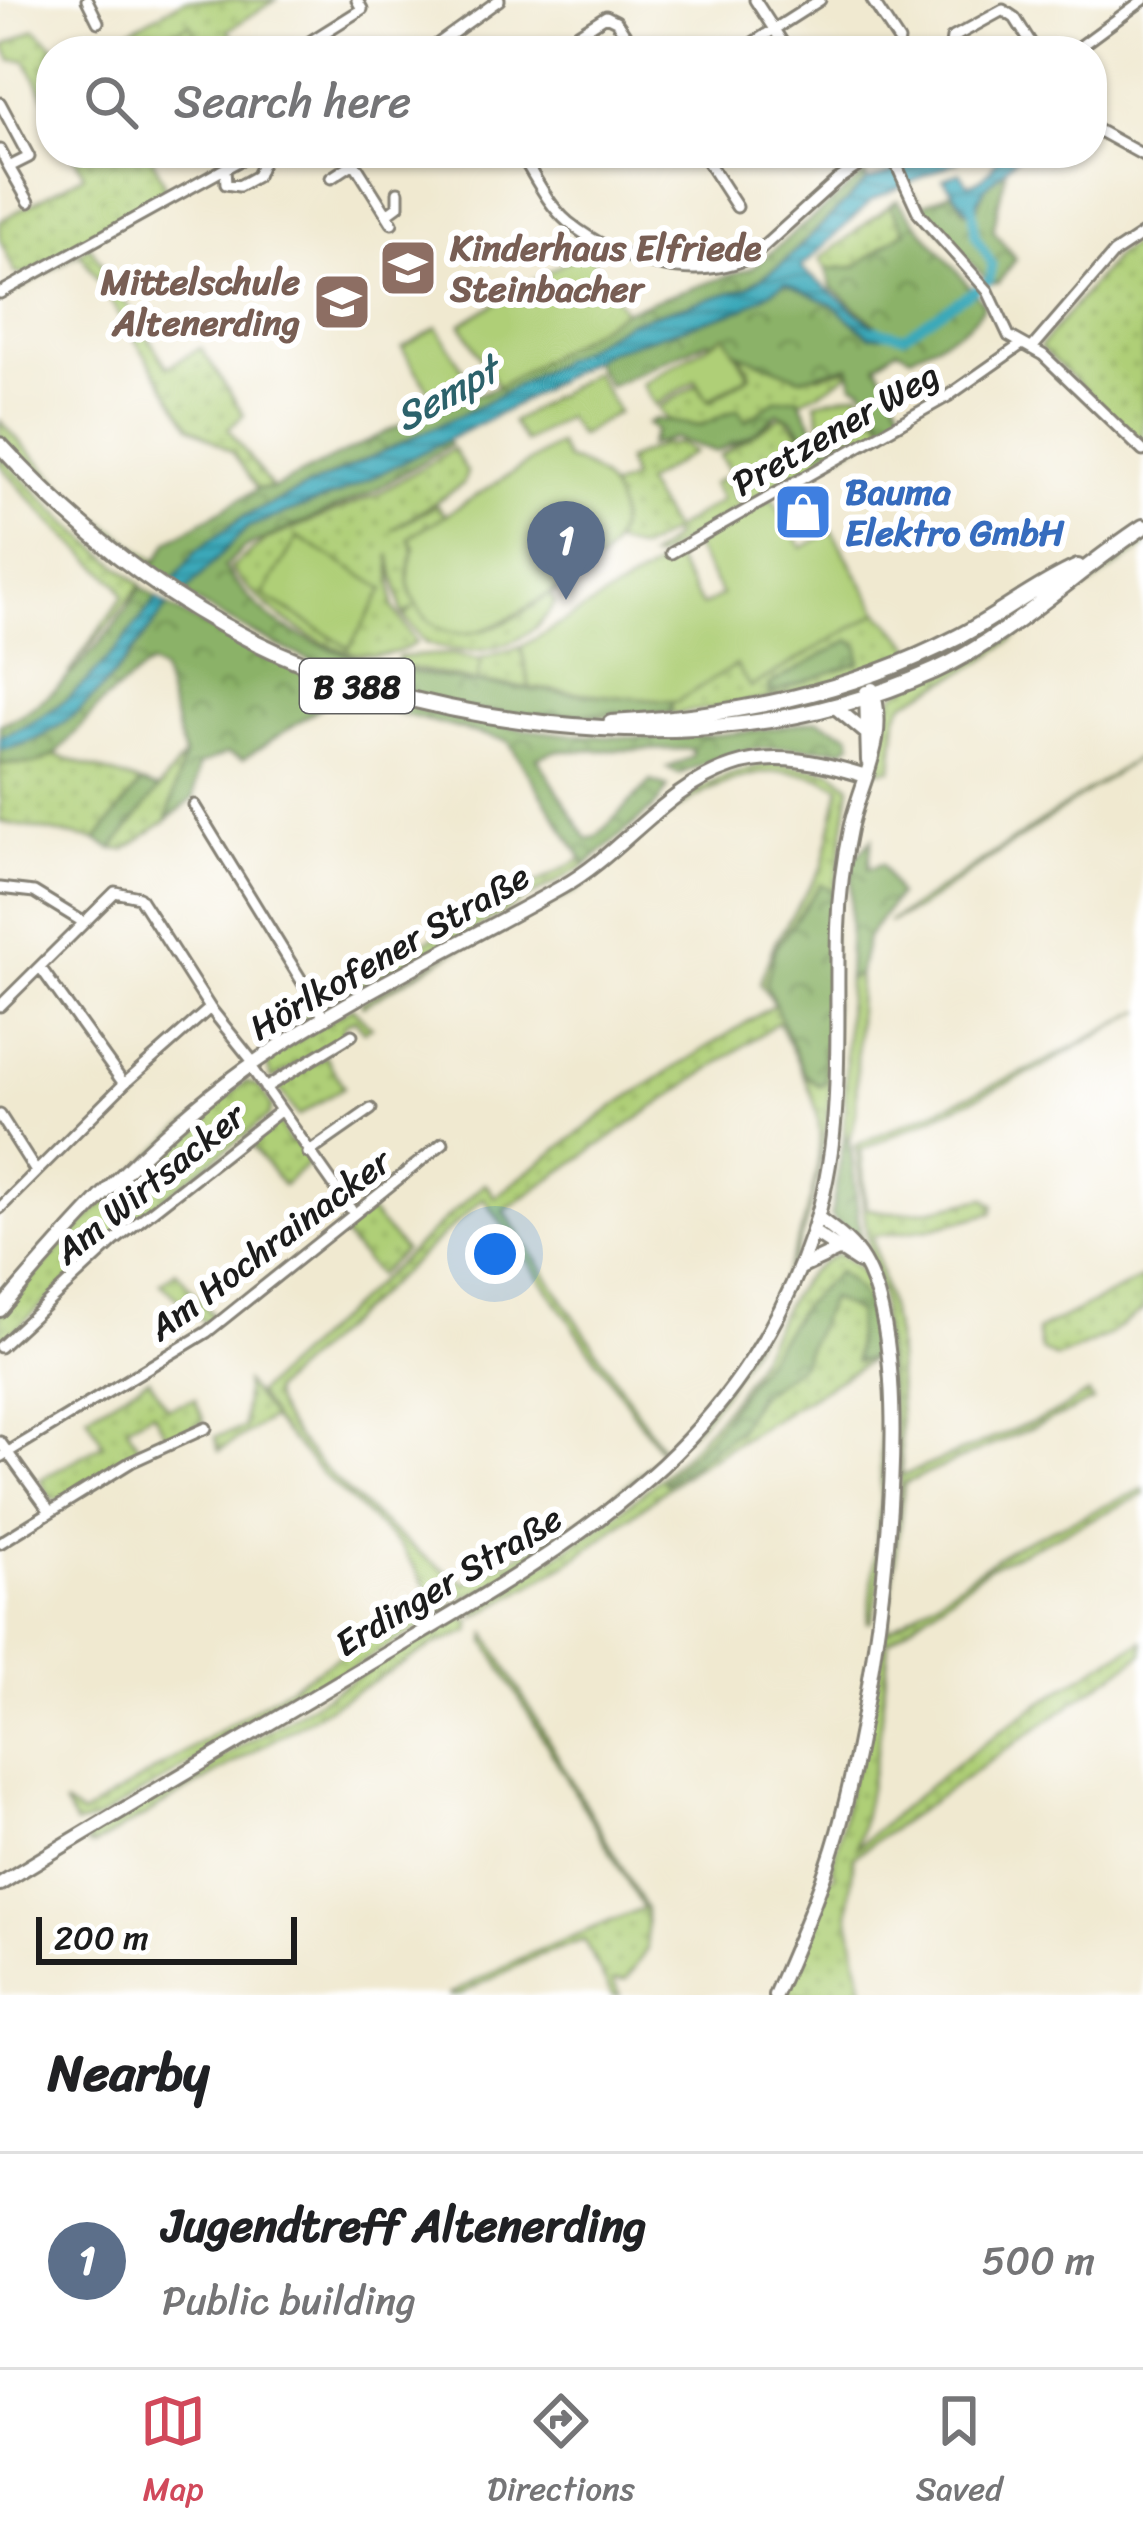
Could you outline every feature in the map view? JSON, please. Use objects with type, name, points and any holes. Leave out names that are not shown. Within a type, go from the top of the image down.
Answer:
[{"type":"main road","name":"B 388","points":[[0,445],[61,508],[128,565],[234,634],[307,668],[400,699],[486,717],[564,725],[681,732],[835,707],[870,696],[962,657],[1143,527]]},
{"type":"main road","name":"B 388","points":[[564,725],[738,713],[867,676],[953,640],[1094,560]]},
{"type":"street","points":[[91,0],[98,22]]},
{"type":"street","points":[[319,36],[362,9],[357,0]]},
{"type":"street","points":[[450,36],[499,0]]},
{"type":"street","points":[[755,0],[778,36]]},
{"type":"street","points":[[763,36],[820,0]]},
{"type":"street","points":[[872,0],[896,36]]},
{"type":"street","points":[[1094,36],[1143,0]]},
{"type":"street","points":[[956,36],[1003,10],[1026,36]]},
{"type":"street","points":[[575,36],[606,16],[626,36]]},
{"type":"street","points":[[0,103],[29,157]]},
{"type":"street","points":[[1107,138],[1143,155]]},
{"type":"street","points":[[0,150],[29,202]]},
{"type":"street","points":[[9,167],[36,153]]},
{"type":"street","points":[[0,293],[224,169],[226,184],[239,187],[257,176],[260,168]]},
{"type":"street","points":[[331,178],[341,168]]},
{"type":"street","points":[[358,168],[390,218],[398,206],[398,192]]},
{"type":"street","points":[[530,168],[563,218],[630,257],[683,269],[737,264],[847,168]]},
{"type":"street","points":[[712,168],[737,207]]},
{"type":"street","points":[[898,168],[919,214],[980,280],[1009,336],[1027,346],[1143,451]]},
{"type":"street","name":"Pretzener Weg","points":[[671,553],[1027,346],[1114,254],[1143,234]]},
{"type":"street","points":[[867,676],[878,732],[867,772]]},
{"type":"street","points":[[867,772],[870,696]]},
{"type":"street","points":[[835,707],[866,733]]},
{"type":"street","name":"Hörlkofener Straße","points":[[0,1310],[102,1196],[252,1065],[424,959],[565,886],[658,809],[715,773],[782,759],[867,772]]},
{"type":"street","name":"Erdinger Straße","points":[[0,1884],[601,1522],[673,1460],[724,1401],[764,1340],[800,1268],[815,1225],[838,1107],[841,882],[867,772]]},
{"type":"street","points":[[194,805],[325,1019]]},
{"type":"street","points":[[0,888],[34,892],[83,922]]},
{"type":"street","points":[[0,1006],[115,892],[125,890],[139,897],[280,1112],[352,1211]]},
{"type":"street","points":[[40,967],[124,1084]]},
{"type":"street","points":[[0,1208],[124,1084],[210,1008]]},
{"type":"street","points":[[265,1088],[352,1035]]},
{"type":"street","points":[[308,1153],[371,1109]]},
{"type":"street","name":"Am Wirtsacker","points":[[0,1347],[113,1241],[280,1112]]},
{"type":"street","points":[[0,1114],[34,1170]]},
{"type":"street","name":"Am Hochrainacker","points":[[4,1455],[207,1332],[352,1211],[361,1211],[443,1143]]},
{"type":"street","points":[[815,1225],[869,1272]]},
{"type":"street","points":[[775,1995],[837,1834],[876,1642],[889,1519],[886,1346],[869,1272],[847,1241],[815,1225]]},
{"type":"street","points":[[800,1268],[841,1249]]},
{"type":"street","points":[[0,1543],[131,1462],[206,1428]]},
{"type":"street","points":[[0,1442],[4,1455],[49,1510]]},
{"type":"green space","points":[[184,0],[276,0],[228,30],[231,36],[120,36]]},
{"type":"green space","points":[[190,23],[196,36],[168,36]]},
{"type":"green space","points":[[35,29],[43,36],[36,36],[36,80],[26,60],[11,60],[4,46]]},
{"type":"green space","points":[[80,168],[157,168],[168,193],[205,174],[26,275],[15,273],[0,239],[0,221],[84,175]]},
{"type":"green space","points":[[1006,169],[993,230],[1016,259],[998,283],[991,284],[929,218],[913,193],[923,205],[952,192],[965,212],[977,208],[984,189]]},
{"type":"green space","points":[[865,174],[867,181],[780,265],[746,288],[629,322],[482,405],[242,517],[197,550],[170,585],[149,573],[169,541],[257,489],[273,488],[429,411],[498,387],[624,311],[752,268]]},
{"type":"green space","points":[[897,200],[984,304],[972,321],[953,334],[911,356],[897,349],[877,364],[905,415],[885,423],[862,387],[853,384],[849,366],[800,378],[708,341],[609,386],[592,360],[743,309],[785,283],[833,305],[869,336],[880,328],[831,287],[826,269],[855,267],[905,231],[890,205]]},
{"type":"green space","points":[[890,205],[906,231],[855,267],[826,269],[820,259]]},
{"type":"green space","points":[[1143,237],[1143,445],[1040,347],[1117,255]]},
{"type":"green space","points":[[90,246],[167,367],[201,348],[244,415],[228,429],[272,488],[257,489],[233,453],[190,426],[80,253],[17,291]]},
{"type":"green space","points":[[587,249],[624,311],[498,387],[461,324]]},
{"type":"green space","points":[[437,327],[468,378],[434,399],[402,348]]},
{"type":"green space","points":[[725,335],[749,375],[708,400],[696,380],[655,405],[642,384]]},
{"type":"green space","points":[[737,349],[818,376],[854,367],[817,393],[746,422],[737,410],[717,420],[685,425],[675,423],[658,408],[697,385],[709,402],[751,375]]},
{"type":"green space","points":[[594,372],[618,412],[579,436],[566,417],[525,442],[512,422]]},
{"type":"green space","points":[[859,392],[865,415],[821,424],[816,402]]},
{"type":"green space","points":[[798,397],[816,431],[840,424],[846,430],[819,454],[793,420],[778,413],[753,434],[716,452],[674,438],[649,445],[656,430],[647,424],[655,419],[699,426],[738,409],[746,421],[775,400]]},
{"type":"green space","points":[[783,415],[819,453],[877,415],[885,423],[882,431],[749,504],[720,456]]},
{"type":"green space","points":[[0,421],[82,506],[155,561],[149,573],[99,535],[0,436]]},
{"type":"green space","points":[[445,438],[450,445],[372,492],[244,548],[224,567],[251,600],[283,626],[370,662],[525,689],[672,701],[671,712],[513,714],[429,702],[342,674],[258,636],[183,594],[248,527],[339,494]]},
{"type":"green space","points":[[558,444],[567,460],[595,472],[613,494],[619,521],[609,551],[590,570],[501,623],[466,633],[434,624],[412,594],[409,572],[415,548],[409,538]]},
{"type":"green space","points":[[681,444],[694,452],[644,483],[673,530],[722,500],[712,484],[724,477],[740,508],[655,559],[649,558],[674,538],[671,532],[641,550],[613,543],[619,517],[611,488],[632,479],[626,460],[661,445]]},
{"type":"green space","points":[[453,449],[467,472],[463,484],[392,530],[437,505],[445,515],[409,538],[411,593],[418,606],[438,620],[471,631],[519,615],[565,584],[551,596],[555,603],[544,618],[516,640],[463,651],[425,643],[404,617],[413,609],[402,614],[390,554],[393,607],[416,643],[391,653],[366,655],[314,638],[266,605],[230,568],[267,539],[376,495]]},
{"type":"green space","points":[[0,455],[71,526],[141,585],[68,674],[123,596],[118,585],[0,465]]},
{"type":"green space","points":[[772,498],[802,548],[832,531],[879,612],[750,687],[736,665],[676,702],[530,688],[521,647],[673,557],[702,606],[722,595],[693,545]]},
{"type":"green space","points":[[298,537],[384,589],[349,648],[263,595]]},
{"type":"green space","points":[[1143,537],[1143,548],[978,664],[904,703],[897,715],[892,769],[878,770],[885,709],[895,694]]},
{"type":"green space","points":[[141,587],[157,598],[107,660],[49,712],[0,737],[0,724],[39,703],[79,666]]},
{"type":"green space","points":[[168,606],[242,645],[319,677],[482,722],[566,734],[650,738],[734,733],[817,720],[850,734],[852,743],[844,749],[743,752],[679,774],[667,768],[692,757],[693,749],[556,751],[537,757],[587,839],[596,837],[651,781],[668,787],[657,804],[586,865],[508,741],[336,697],[243,759],[227,753],[198,766],[194,798],[167,820],[184,756],[162,672],[150,664],[104,701],[55,755],[34,764],[0,764],[0,750],[52,731],[96,695]]},
{"type":"green space","points":[[879,612],[917,651],[819,685],[718,708],[615,717],[511,714],[671,712],[672,701],[737,665],[751,687]]},
{"type":"green space","points":[[850,640],[859,646],[860,662],[769,694],[769,685]]},
{"type":"green space","points":[[521,647],[530,688],[477,682],[478,659]]},
{"type":"green space","points":[[450,654],[481,660],[477,682],[397,665],[399,657]]},
{"type":"green space","points":[[1143,754],[917,909],[888,923]]},
{"type":"green space","points":[[55,755],[141,783],[96,840],[0,822],[0,764],[34,764]]},
{"type":"green space","points":[[184,756],[167,820],[125,850],[112,849]]},
{"type":"green space","points":[[776,763],[832,771],[850,786],[832,912],[833,1039],[825,1056],[832,1061],[829,1106],[815,1189],[804,1229],[773,1305],[730,1382],[711,1410],[669,1447],[757,1329],[797,1243],[815,1181],[817,1112],[778,1022],[504,1211],[667,1456],[534,1562],[478,1592],[455,1597],[446,1612],[93,1822],[76,1825],[64,1804],[82,1815],[433,1598],[402,1548],[323,1475],[271,1418],[219,1451],[215,1437],[244,1428],[245,1383],[272,1417],[257,1393],[485,1183],[495,1197],[616,1105],[774,1005],[760,983],[774,944],[823,866],[840,787],[791,772],[766,773],[717,787],[652,829],[649,822],[709,784]],"holes":[[[484,1198],[663,1455],[584,1520],[466,1583],[418,1552],[323,1467],[279,1411],[272,1391]]]},
{"type":"green space","points":[[141,783],[159,789],[112,849],[96,840]]},
{"type":"green space","points":[[646,831],[575,892],[456,951],[363,1006],[361,1002],[566,890]]},
{"type":"green space","points":[[872,839],[868,869],[882,864],[898,895],[867,938],[859,974],[848,979],[852,861]]},
{"type":"green space","points":[[582,859],[586,865],[284,1038],[279,1031],[432,938]]},
{"type":"green space","points":[[821,884],[831,889],[830,1036],[822,1048],[826,1082],[818,1085],[804,1073],[766,984],[775,948]]},
{"type":"green space","points":[[859,974],[856,1113],[850,1140],[844,1137],[848,979]]},
{"type":"green space","points":[[352,1007],[371,1027],[364,1031],[355,1019],[344,1025],[341,1038],[272,1079],[265,1061]]},
{"type":"green space","points":[[1143,1010],[1037,1070],[861,1150],[866,1208],[911,1212],[985,1198],[994,1205],[992,1213],[930,1229],[872,1236],[896,1336],[902,1476],[1055,1413],[1088,1393],[1093,1401],[904,1484],[887,1632],[1013,1547],[1143,1489],[1143,1495],[988,1568],[889,1641],[879,1637],[900,1484],[880,1293],[870,1261],[856,1145],[1030,1069]]},
{"type":"green space","points":[[325,1056],[344,1087],[298,1116],[277,1085]]},
{"type":"green space","points":[[245,1081],[259,1087],[272,1107],[269,1116],[122,1231],[0,1344],[0,1314],[64,1244],[176,1133]]},
{"type":"green space","points":[[279,1120],[289,1144],[295,1141],[310,1162],[283,1185],[247,1140]]},
{"type":"green space","points":[[844,1137],[850,1140],[861,1245],[831,1216]]},
{"type":"green space","points":[[369,1211],[404,1250],[378,1275],[339,1231]]},
{"type":"green space","points":[[838,1254],[863,1274],[883,1350],[887,1496],[872,1621],[868,1622],[881,1496],[879,1355],[690,1471],[570,1562],[475,1617],[477,1605],[590,1533],[692,1447],[748,1376],[796,1290],[822,1262]],"holes":[[[838,1272],[857,1312],[830,1298],[801,1364],[756,1397],[738,1430],[666,1484],[710,1436]],[[857,1312],[875,1350],[858,1339]]]},
{"type":"green space","points":[[176,1271],[215,1318],[207,1324],[161,1283]]},
{"type":"green space","points":[[838,1272],[867,1306],[875,1350],[866,1360],[855,1361],[857,1312],[830,1298],[801,1364],[756,1397],[738,1430],[666,1484],[663,1481],[710,1436],[804,1304]]},
{"type":"green space","points":[[1143,1278],[1143,1310],[1106,1337],[1057,1358],[1041,1350],[1037,1331]]},
{"type":"green space","points":[[149,1378],[167,1408],[195,1399],[204,1422],[168,1438],[153,1412],[127,1426],[141,1452],[59,1500],[50,1498],[40,1480],[103,1444],[87,1415]]},
{"type":"green space","points":[[460,1616],[471,1621],[470,1632],[436,1644],[93,1846],[86,1844],[87,1838]]},
{"type":"green space","points":[[487,1634],[646,1909],[647,1949],[626,1980],[613,1981],[620,1995],[612,1995],[584,1940],[537,1956],[459,1995],[448,1995],[529,1954],[643,1908],[486,1642]]},
{"type":"green space","points":[[1143,1641],[1143,1654],[854,1856],[848,1913],[864,1995],[780,1995],[827,1880],[836,1875],[832,1868],[880,1644],[889,1645],[878,1747],[857,1847],[994,1736]]},
{"type":"water","points":[[905,168],[943,168],[872,200],[801,268],[885,335],[870,336],[833,305],[785,283],[743,309],[606,352],[505,411],[339,494],[248,527],[183,594],[170,585],[197,550],[242,518],[482,405],[629,322],[746,288],[781,265],[867,181]]},
{"type":"water","points":[[991,168],[1006,168],[984,189],[971,214],[943,179],[960,172],[968,184]]},
{"type":"water","points":[[157,598],[168,606],[96,694],[52,731],[0,750],[0,737],[48,712],[88,679]]},
{"type":"waterway","points":[[876,329],[903,336],[990,280],[992,264],[975,235],[972,201]]},
{"type":"place","name":"Kinderhaus Elfriede Steinbacher","points":[[408,268]]},
{"type":"place","name":"Mittelschule Altenerding","points":[[342,302]]},
{"type":"place","name":"Bauma Elektro GmbH","points":[[803,512]]},
{"type":"place","name":"Jugendtreff Altenerding","points":[[566,600]]},
{"type":"water label","name":"Sempt","points":[[446,393]]}]
